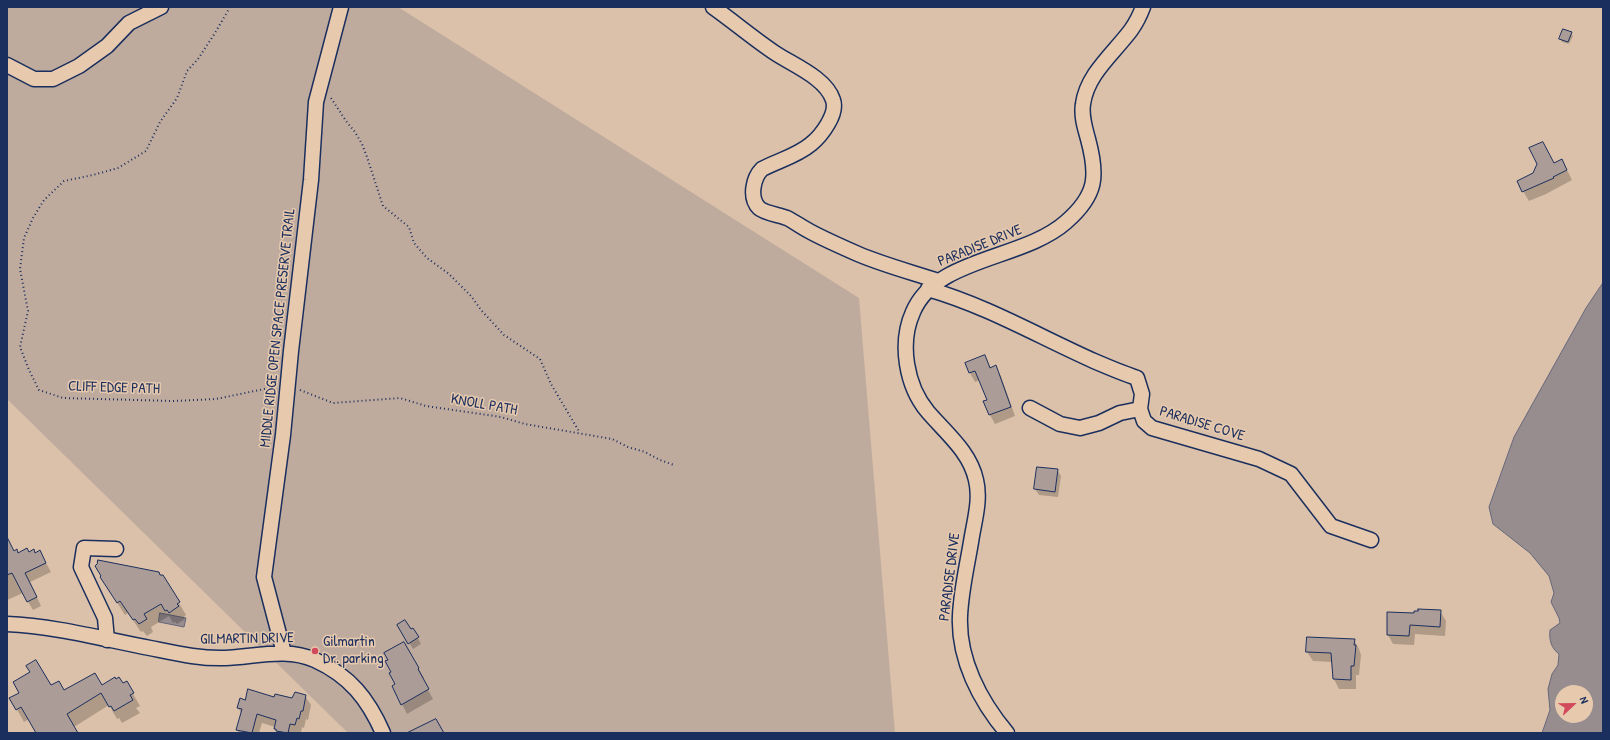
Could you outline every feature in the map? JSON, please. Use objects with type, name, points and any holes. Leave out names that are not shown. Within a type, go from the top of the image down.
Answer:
[{"type":"street","points":[[7,65],[34,79],[53,79],[79,66],[107,46],[129,23],[160,7]]},
{"type":"street","name":"MIDDLE RIDGE OPEN SPACE PRESERVE TRAIL","points":[[284,653],[264,577],[284,435],[288,385],[311,180],[316,102],[341,7]]},
{"type":"street","name":"PARADISE COVE","points":[[713,7],[774,52],[820,81],[830,92],[834,101],[833,114],[819,136],[811,144],[799,152],[762,169],[757,174],[753,190],[755,201],[762,211],[788,218],[811,232],[857,254],[933,285],[950,296],[983,308],[1094,361],[1137,378],[1142,394],[1140,410],[1144,421],[1152,428],[1258,459],[1291,474],[1331,526],[1370,540]]},
{"type":"street","name":"PARADISE DRIVE","points":[[1007,733],[984,700],[970,672],[965,659],[960,632],[963,590],[977,508],[977,484],[974,469],[967,455],[926,410],[917,394],[907,363],[906,335],[913,310],[933,285],[965,267],[1039,240],[1063,224],[1084,204],[1090,193],[1094,180],[1094,167],[1083,118],[1083,104],[1088,87],[1097,71],[1132,29],[1144,7]]},
{"type":"street","points":[[1030,408],[1060,424],[1080,428],[1099,423],[1120,413],[1140,410]]},
{"type":"street","points":[[107,640],[105,618],[81,567],[84,548],[116,549]]},
{"type":"street","name":"GILMARTIN DRIVE","points":[[7,624],[53,629],[199,658],[232,658],[284,653],[300,655],[315,660],[344,678],[361,694],[375,715],[383,733]]},
{"type":"path","name":"CLIFF EDGE PATH","points":[[230,7],[198,59],[187,71],[177,98],[160,122],[146,151],[118,168],[64,181],[44,200],[33,218],[24,238],[20,269],[28,311],[20,347],[39,390],[63,398],[173,401],[216,399],[288,385]]},
{"type":"path","points":[[322,81],[335,105],[362,144],[383,206],[409,227],[414,243],[427,258],[449,274],[504,335],[540,359],[551,384],[580,433]]},
{"type":"path","name":"KNOLL PATH","points":[[288,385],[333,403],[400,398],[426,406],[501,417],[525,424],[612,439],[674,465]]},
{"type":"shaded area","points":[[7,7],[398,7],[859,298],[895,733],[348,733],[7,399]]},
{"type":"shaded area","points":[[1603,283],[1603,733],[1542,733],[1550,710],[1548,689],[1552,674],[1558,665],[1559,654],[1552,646],[1550,637],[1550,630],[1560,623],[1551,602],[1554,593],[1549,576],[1530,553],[1493,524],[1489,507],[1514,437],[1586,308]]},
{"type":"shaded area","points":[[160,613],[186,618],[184,627],[159,622]]},
{"type":"building","points":[[1563,29],[1572,32],[1568,42],[1559,39]]},
{"type":"building","points":[[1543,142],[1554,163],[1562,159],[1567,170],[1553,177],[1554,178],[1522,192],[1517,181],[1533,173],[1537,164],[1529,148]]},
{"type":"building","points":[[985,355],[990,368],[996,365],[1011,407],[989,415],[983,401],[987,400],[975,371],[969,373],[965,363]]},
{"type":"building","points":[[1037,467],[1058,469],[1055,492],[1034,489]]},
{"type":"building","points":[[7,537],[14,551],[17,549],[18,553],[27,548],[29,552],[34,549],[35,553],[40,550],[46,563],[25,573],[37,597],[27,602],[12,573],[7,575]]},
{"type":"building","points":[[98,560],[159,572],[160,575],[163,575],[180,602],[177,604],[179,606],[169,613],[167,610],[165,611],[161,604],[144,614],[147,619],[139,624],[135,619],[133,620],[120,601],[117,603],[100,577],[101,576],[95,566]]},
{"type":"building","points":[[1418,609],[1441,610],[1440,627],[1410,625],[1409,636],[1387,635],[1387,612],[1414,613],[1414,611],[1418,611]]},
{"type":"building","points":[[405,620],[419,637],[408,644],[397,625]]},
{"type":"building","points":[[1307,637],[1355,639],[1354,645],[1356,645],[1354,666],[1351,666],[1351,680],[1333,679],[1331,653],[1306,652]]},
{"type":"building","points":[[404,642],[429,689],[401,705],[392,686],[395,684],[389,673],[391,672],[385,661],[388,660],[384,653]]},
{"type":"building","points":[[36,660],[51,685],[59,681],[64,690],[95,673],[102,685],[115,677],[116,679],[119,677],[123,683],[127,681],[134,693],[130,695],[133,700],[114,711],[111,706],[109,707],[101,693],[67,714],[78,733],[36,733],[21,707],[16,710],[9,698],[19,693],[13,682],[30,672],[26,666]]},
{"type":"building","points":[[248,689],[274,697],[275,694],[292,698],[295,692],[306,695],[303,711],[301,711],[299,719],[297,718],[295,725],[290,724],[288,733],[276,731],[276,729],[274,729],[276,720],[257,714],[252,733],[236,730],[242,709],[237,708],[240,698],[245,700]]},
{"type":"building","points":[[436,719],[444,733],[407,733]]},
{"type":"place","name":"Gilmartin Dr. parking","points":[[315,651]]}]
